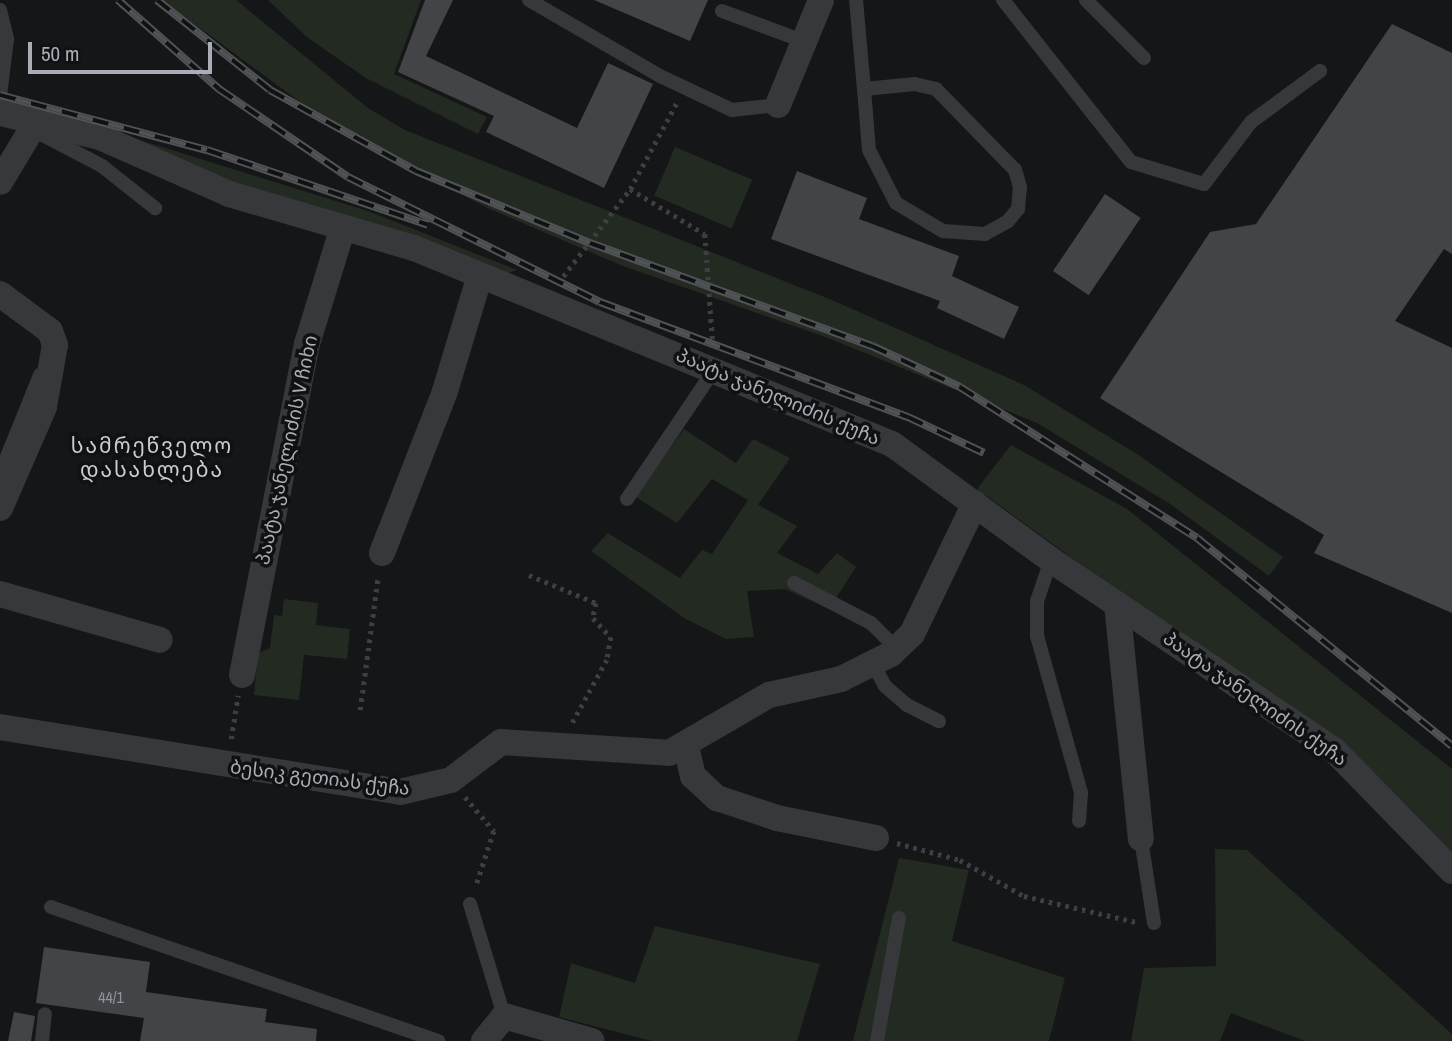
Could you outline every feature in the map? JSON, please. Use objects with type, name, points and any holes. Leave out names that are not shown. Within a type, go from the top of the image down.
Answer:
[{"type":"street","points":[[778,104],[806,42],[821,0]]},
{"type":"street","name":"პაატა ჯანელიძის ქუჩა","points":[[0,113],[34,126],[100,137],[229,194],[343,227],[480,275],[892,444],[1051,560],[1334,750],[1452,871]]},
{"type":"street","points":[[0,182],[34,126]]},
{"type":"street","name":"პაატა ჯანელიძის V ჩიხი","points":[[242,675],[307,344],[343,227]]},
{"type":"street","points":[[382,553],[445,391],[480,275]]},
{"type":"street","points":[[0,294],[50,331],[54,356],[44,407],[0,508]]},
{"type":"street","name":"ბესიკ გეთიას ქუჩა","points":[[0,727],[226,767],[400,792],[452,780],[501,742],[654,755],[686,746],[769,695],[874,666],[897,649],[912,634],[975,503]]},
{"type":"street","points":[[0,594],[160,640]]},
{"type":"street","points":[[1117,604],[1141,839]]},
{"type":"street","points":[[686,746],[693,776],[717,798],[777,818],[876,838]]},
{"type":"street","points":[[484,1041],[504,1016],[592,1041]]},
{"type":"lane","points":[[529,0],[684,87],[732,110],[778,104]]},
{"type":"lane","points":[[856,0],[869,150],[895,202],[943,232],[985,234],[1008,221],[1018,209],[1020,187],[1014,170],[936,89],[915,84],[864,89]]},
{"type":"lane","points":[[1003,0],[1131,162],[1204,184],[1251,122],[1320,71]]},
{"type":"lane","points":[[1086,0],[1144,58]]},
{"type":"lane","points":[[0,10],[6,39],[0,96]]},
{"type":"lane","points":[[722,12],[806,42]]},
{"type":"lane","points":[[34,126],[102,166],[155,208]]},
{"type":"lane","points":[[0,474],[46,360],[54,356]]},
{"type":"lane","points":[[627,499],[709,368]]},
{"type":"lane","points":[[1051,560],[1037,601],[1037,636],[1081,793],[1079,821]]},
{"type":"lane","points":[[794,583],[871,623],[897,649]]},
{"type":"lane","points":[[874,666],[886,686],[907,705],[939,721]]},
{"type":"lane","points":[[1141,839],[1154,923]]},
{"type":"lane","points":[[470,904],[504,1016]]},
{"type":"lane","points":[[51,907],[406,1036],[439,1041]]},
{"type":"lane","points":[[877,1041],[900,918]]},
{"type":"lane","points":[[42,1041],[45,1014]]},
{"type":"path","points":[[534,297],[558,283],[631,190],[684,87]]},
{"type":"path","points":[[631,190],[705,233],[713,347],[709,368]]},
{"type":"path","points":[[360,710],[382,553]]},
{"type":"path","points":[[528,575],[596,603],[593,618],[611,637],[607,660],[559,746]]},
{"type":"path","points":[[226,767],[242,675]]},
{"type":"path","points":[[462,792],[494,831],[470,904]]},
{"type":"path","points":[[876,838],[960,860],[1024,896],[1078,912],[1154,923]]},
{"type":"shaded area","points":[[162,0],[236,0],[368,108],[405,130],[832,300],[1024,385],[1137,454],[1283,557],[1269,576],[1170,504],[1037,423],[828,338],[623,266],[490,209],[342,133]]},
{"type":"shaded area","points":[[268,0],[421,0],[394,74],[487,117],[478,134],[366,78],[308,38]]},
{"type":"shaded area","points":[[98,127],[368,211],[517,270],[508,273],[218,181]]},
{"type":"shaded area","points":[[675,147],[752,180],[732,229],[654,196]]},
{"type":"shaded area","points":[[684,429],[736,463],[753,439],[790,458],[758,505],[797,526],[777,553],[818,574],[837,553],[856,567],[829,609],[785,589],[747,591],[754,637],[726,639],[684,618],[591,551],[608,533],[680,578],[702,550],[712,554],[748,500],[712,479],[677,523],[634,496]]},
{"type":"shaded area","points":[[1011,445],[1127,509],[1452,769],[1452,858],[1119,592],[977,489]]},
{"type":"shaded area","points":[[284,599],[318,603],[316,625],[350,629],[347,659],[304,655],[299,700],[254,695],[258,653],[270,648],[274,615],[282,616]]},
{"type":"shaded area","points":[[1215,849],[1247,850],[1452,1034],[1452,1041],[1305,1041],[1231,1013],[1220,1041],[1131,1041],[1144,968],[1216,966]]},
{"type":"shaded area","points":[[899,858],[969,870],[952,941],[1065,978],[1049,1041],[853,1041]]},
{"type":"shaded area","points":[[655,926],[820,964],[797,1041],[652,1041],[559,1017],[571,963],[635,983]]},
{"type":"building","points":[[425,0],[453,0],[426,56],[577,128],[608,63],[653,84],[604,188],[486,132],[494,116],[398,72]]},
{"type":"building","points":[[594,0],[708,0],[690,41]]},
{"type":"building","points":[[1392,24],[1452,53],[1452,254],[1444,249],[1395,321],[1452,348],[1452,613],[1314,553],[1324,535],[1100,398],[1210,232],[1256,224]]},
{"type":"building","points":[[797,171],[867,198],[859,219],[959,256],[952,276],[1019,307],[1004,339],[937,308],[940,301],[771,239]]},
{"type":"building","points":[[1105,194],[1141,218],[1089,295],[1053,271]]},
{"type":"building","points":[[44,947],[150,962],[146,992],[267,1009],[265,1022],[317,1029],[316,1041],[140,1041],[144,1018],[36,1003]]},
{"type":"building","points":[[14,1012],[35,1016],[31,1041],[8,1041]]},
{"type":"railway","points":[[118,0],[219,89],[348,177],[600,302],[908,417],[984,453]]},
{"type":"railway","points":[[157,0],[270,90],[416,171],[590,243],[872,346],[960,387],[1197,538],[1452,746]]},
{"type":"railway","points":[[0,95],[207,150],[428,225]]},
{"type":"district","name":"სამრეწველო დასახლება","points":[[152,458]]}]
